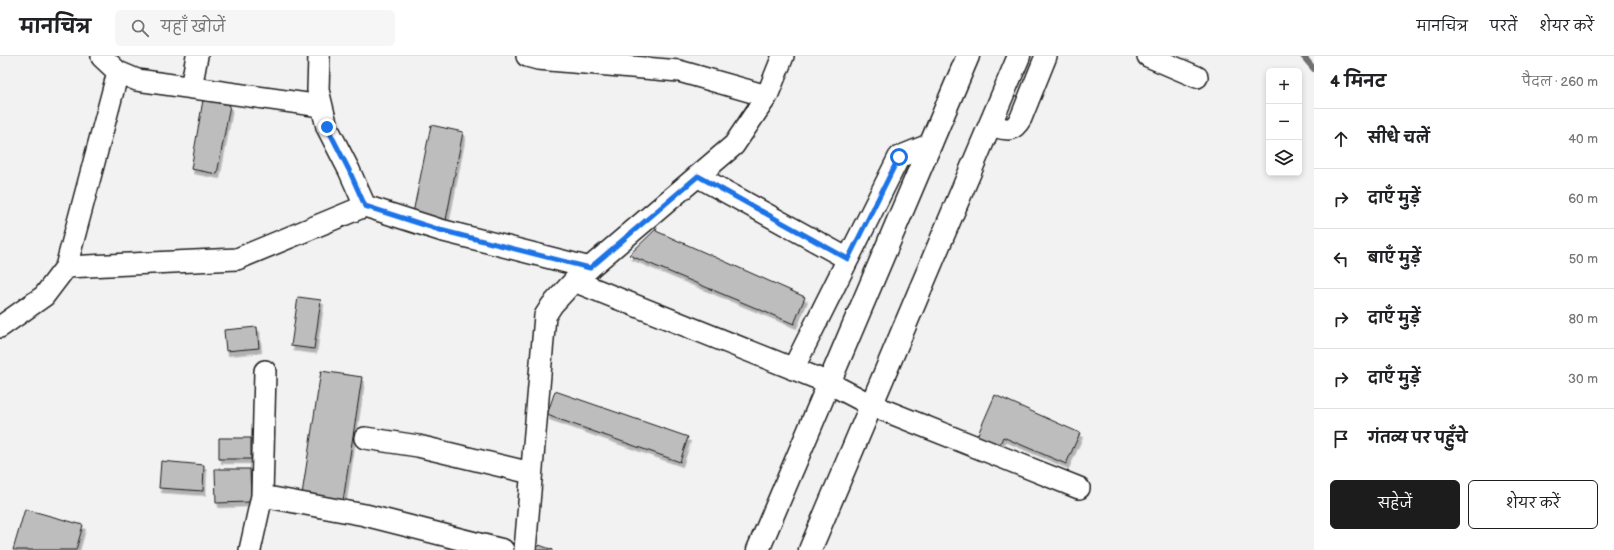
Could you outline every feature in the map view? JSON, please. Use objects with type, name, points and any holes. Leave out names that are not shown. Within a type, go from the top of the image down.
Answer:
[{"type":"main road","points":[[758,550],[968,56]]},
{"type":"main road","points":[[810,550],[1019,56]]},
{"type":"street","points":[[102,56],[118,72],[137,80],[322,106]]},
{"type":"street","points":[[191,88],[197,56]]},
{"type":"street","points":[[320,56],[318,90],[327,127],[365,206]]},
{"type":"street","points":[[527,56],[538,59],[679,70],[767,96]]},
{"type":"street","points":[[525,550],[545,316],[552,305],[574,281],[734,145],[767,96],[783,56]]},
{"type":"street","points":[[990,125],[1008,129],[1016,126],[1021,118],[1046,56]]},
{"type":"street","points":[[1148,56],[1197,77]]},
{"type":"street","points":[[0,327],[44,296],[66,267],[118,72]]},
{"type":"street","points":[[793,369],[899,157],[931,144]]},
{"type":"street","points":[[698,176],[848,259]]},
{"type":"street","points":[[66,267],[237,259],[365,206],[440,230],[590,268]]},
{"type":"street","points":[[574,281],[829,383],[871,404],[1079,488]]},
{"type":"street","points":[[250,550],[262,496],[265,371]]},
{"type":"street","points":[[365,438],[418,446],[531,472]]},
{"type":"street","points":[[262,496],[365,515],[503,550]]},
{"type":"building","points":[[203,100],[230,105],[217,174],[191,169]]},
{"type":"building","points":[[431,125],[463,132],[446,220],[413,213]]},
{"type":"building","points":[[657,228],[656,231],[805,297],[794,324],[629,255]]},
{"type":"building","points":[[298,297],[321,300],[314,349],[291,346]]},
{"type":"building","points":[[257,327],[259,348],[226,351],[224,330]]},
{"type":"building","points":[[321,371],[362,377],[343,501],[302,494]]},
{"type":"building","points":[[555,391],[688,437],[680,462],[547,415]]},
{"type":"building","points":[[995,395],[1080,433],[1066,464],[1003,437],[997,451],[975,441]]},
{"type":"building","points":[[219,438],[251,438],[251,459],[219,459]]},
{"type":"building","points":[[161,461],[204,465],[203,491],[159,488]]},
{"type":"building","points":[[215,469],[250,469],[251,502],[216,503]]},
{"type":"building","points":[[25,509],[83,525],[76,550],[13,550]]},
{"type":"building","points":[[539,545],[553,550],[538,550]]},
{"type":"waterway","points":[[1303,56],[1314,69]]},
{"type":"route","points":[[327,127],[365,206],[440,230],[590,268],[698,176],[848,259],[899,157]]}]
